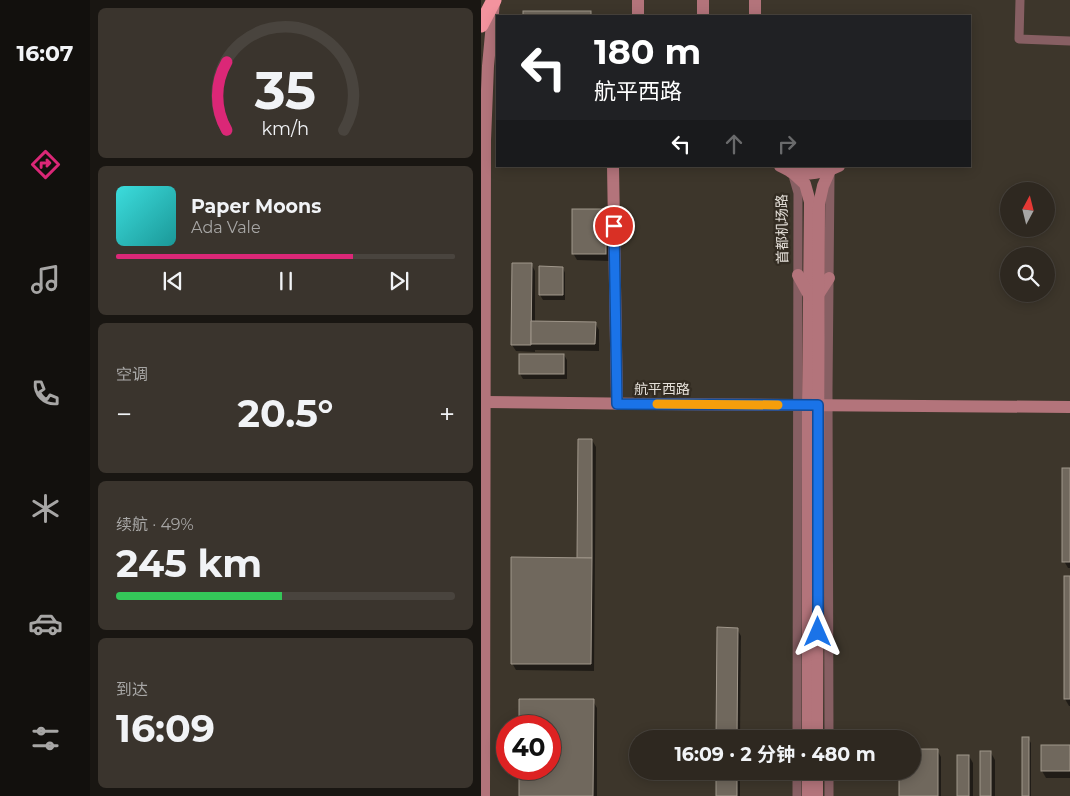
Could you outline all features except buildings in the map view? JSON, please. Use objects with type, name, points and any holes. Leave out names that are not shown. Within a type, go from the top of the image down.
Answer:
[{"type":"highway","points":[[481,25],[494,0]]},
{"type":"street","points":[[485,796],[485,140],[494,0]]},
{"type":"street","points":[[638,0],[638,15]]},
{"type":"street","points":[[703,0],[703,15]]},
{"type":"street","points":[[755,0],[755,15]]},
{"type":"street","points":[[1020,0],[1019,39],[1070,41]]},
{"type":"street","points":[[613,167],[617,404]]},
{"type":"street","points":[[782,167],[792,172],[819,172],[834,168]]},
{"type":"street","name":"首都机场路","points":[[797,730],[797,517],[829,278],[834,168]]},
{"type":"street","name":"首都机场路","points":[[817,730],[813,649],[814,295],[819,204],[823,186],[834,168]]},
{"type":"street","name":"首都机场路","points":[[792,172],[798,193],[798,275],[813,405],[829,518],[829,730]]},
{"type":"street","name":"首都机场路","points":[[792,172],[805,184],[810,202],[814,295]]},
{"type":"street","points":[[798,275],[814,295],[829,278]]},
{"type":"street","name":"航平西路","points":[[486,402],[1070,407]]},
{"type":"street","points":[[797,517],[813,505],[829,518]]},
{"type":"street","points":[[797,634],[813,649],[829,633]]},
{"type":"street","name":"首都机场路","points":[[808,730],[813,649]]},
{"type":"street","points":[[797,780],[797,796]]},
{"type":"street","points":[[808,780],[808,796]]},
{"type":"street","points":[[817,780],[817,796]]},
{"type":"street","points":[[829,780],[829,796]]},
{"type":"slow traffic","points":[[657,404],[778,405]]},
{"type":"route","points":[[614,226],[617,404],[818,405],[818,632]]}]
